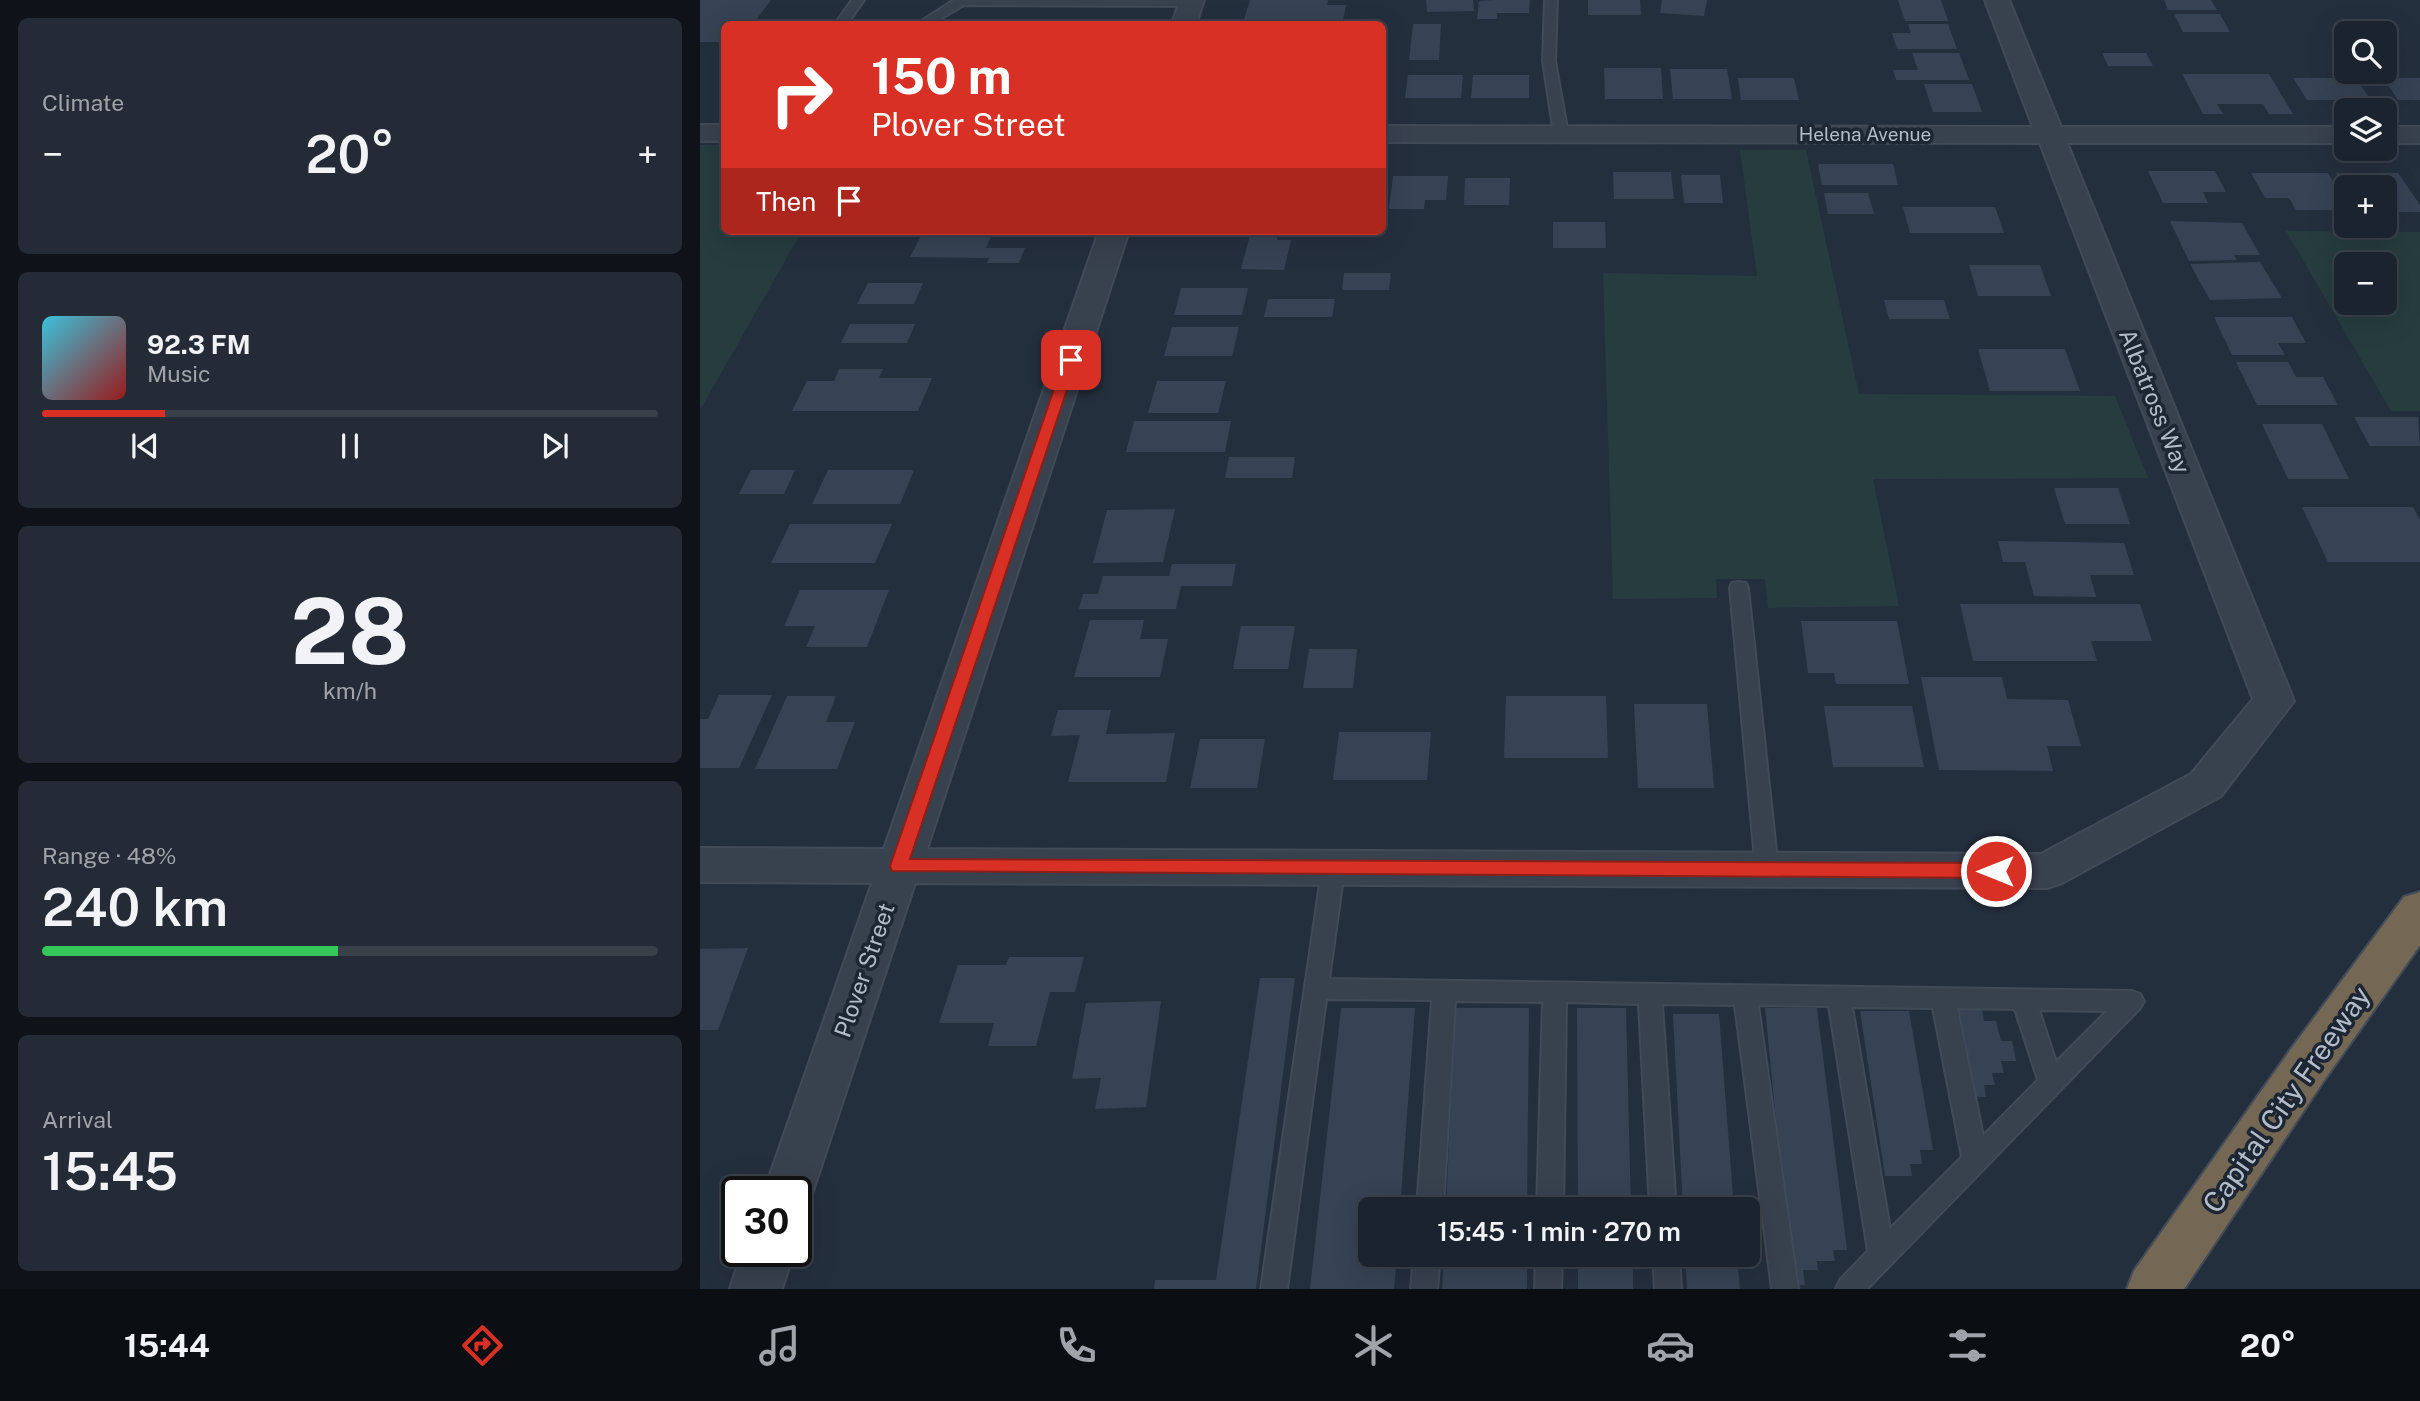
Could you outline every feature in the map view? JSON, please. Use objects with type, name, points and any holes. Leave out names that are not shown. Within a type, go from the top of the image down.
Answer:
[{"type":"highway","name":"Capital City Freeway","points":[[2153,1289],[2308,1064],[2420,910]]},
{"type":"street","name":"Albatross Way","points":[[1767,870],[2048,871],[2206,785],[2274,701],[1997,0]]},
{"type":"street","points":[[700,133],[721,133]]},
{"type":"street","name":"Helena Avenue","points":[[1386,134],[2334,135]]},
{"type":"street","points":[[2397,135],[2420,135]]},
{"type":"street","name":"Plover Street","points":[[794,1176],[1113,235]]},
{"type":"street","points":[[700,865],[1767,870]]},
{"type":"street","points":[[756,1289],[763,1267]]},
{"type":"lane","points":[[843,21],[858,0]]},
{"type":"lane","points":[[1551,0],[1549,61],[1561,134]]},
{"type":"lane","points":[[928,21],[961,1],[1189,9]]},
{"type":"lane","points":[[1740,588],[1767,870]]},
{"type":"lane","points":[[1274,1289],[1333,870]]},
{"type":"lane","points":[[1315,989],[2132,1001],[1849,1289]]},
{"type":"lane","points":[[1431,1197],[1444,991]]},
{"type":"lane","points":[[1550,1197],[1555,992]]},
{"type":"lane","points":[[1650,994],[1662,1197]]},
{"type":"lane","points":[[1745,995],[1785,1289]]},
{"type":"lane","points":[[1839,997],[1882,1255]]},
{"type":"lane","points":[[1943,998],[1975,1160]]},
{"type":"lane","points":[[2024,1000],[2051,1083]]},
{"type":"lane","points":[[1424,1289],[1426,1267]]},
{"type":"lane","points":[[1548,1289],[1549,1267]]},
{"type":"lane","points":[[1667,1267],[1668,1289]]},
{"type":"green space","points":[[700,145],[721,145],[721,235],[800,235],[700,410]]},
{"type":"green space","points":[[1740,150],[1806,150],[1859,394],[2115,396],[2148,478],[1873,479],[1899,606],[1768,608],[1765,579],[1716,579],[1717,598],[1613,599],[1603,273],[1757,276]]},
{"type":"green space","points":[[2286,231],[2334,231],[2334,238],[2397,238],[2397,232],[2420,232],[2420,411],[2391,411],[2335,315],[2397,315],[2397,252],[2334,252],[2334,313]]},
{"type":"building","points":[[700,0],[771,0],[755,21],[721,21],[721,42],[700,42]]},
{"type":"building","points":[[1250,0],[1328,0],[1327,5],[1346,5],[1343,20],[1244,20]]},
{"type":"building","points":[[1426,0],[1473,0],[1474,11],[1427,12]]},
{"type":"building","points":[[1530,0],[1529,13],[1497,13],[1497,19],[1477,19],[1479,1]]},
{"type":"building","points":[[1588,0],[1640,0],[1641,15],[1588,15]]},
{"type":"building","points":[[1662,0],[1707,0],[1704,16],[1660,13]]},
{"type":"building","points":[[1898,0],[1941,0],[1948,21],[1905,21]]},
{"type":"building","points":[[2164,0],[2211,0],[2217,10],[2168,10]]},
{"type":"building","points":[[2174,14],[2220,14],[2230,32],[2183,32]]},
{"type":"building","points":[[1413,24],[1441,24],[1439,60],[1409,60]]},
{"type":"building","points":[[1908,24],[1948,24],[1957,49],[1897,49],[1892,33],[1911,33]]},
{"type":"building","points":[[1912,53],[1959,53],[1969,80],[1896,80],[1893,70],[1918,70]]},
{"type":"building","points":[[2102,53],[2146,53],[2153,66],[2108,66]]},
{"type":"building","points":[[1604,68],[1661,68],[1663,99],[1605,99]]},
{"type":"building","points":[[1670,69],[1727,69],[1732,99],[1673,99]]},
{"type":"building","points":[[2182,74],[2269,74],[2293,114],[2269,114],[2263,104],[2217,104],[2223,114],[2203,114]]},
{"type":"building","points":[[1408,75],[1463,75],[1461,98],[1405,98]]},
{"type":"building","points":[[1473,75],[1529,75],[1529,98],[1471,98]]},
{"type":"building","points":[[1738,78],[1794,78],[1799,100],[1741,100]]},
{"type":"building","points":[[2293,78],[2334,78],[2334,84],[2360,84],[2370,98],[2334,98],[2307,100]]},
{"type":"building","points":[[2397,78],[2420,78],[2420,100],[2397,98],[2387,84],[2397,84]]},
{"type":"building","points":[[1924,84],[1972,84],[1982,112],[1933,112]]},
{"type":"building","points":[[1818,164],[1893,164],[1898,185],[1822,185]]},
{"type":"building","points":[[2148,171],[2215,171],[2226,192],[2203,192],[2208,203],[2163,203]]},
{"type":"building","points":[[1613,172],[1671,172],[1674,199],[1614,199]]},
{"type":"building","points":[[2251,173],[2328,173],[2334,183],[2334,210],[2296,210],[2289,198],[2265,198]]},
{"type":"building","points":[[2336,173],[2398,173],[2420,205],[2420,212],[2397,212],[2397,175]]},
{"type":"building","points":[[1681,175],[1720,175],[1723,203],[1684,203]]},
{"type":"building","points":[[1393,176],[1448,176],[1446,200],[1425,200],[1424,209],[1389,209]]},
{"type":"building","points":[[1465,178],[1510,178],[1509,205],[1464,205]]},
{"type":"building","points":[[1824,193],[1868,193],[1874,214],[1828,214]]},
{"type":"building","points":[[1903,207],[1995,207],[2004,233],[1910,233]]},
{"type":"building","points":[[2170,221],[2242,223],[2260,255],[2234,255],[2237,260],[2189,261]]},
{"type":"building","points":[[1553,222],[1605,222],[1606,248],[1553,248]]},
{"type":"building","points":[[921,235],[992,235],[986,248],[1025,248],[1019,263],[987,263],[989,258],[910,257]]},
{"type":"building","points":[[1250,235],[1278,235],[1277,240],[1291,240],[1284,270],[1241,269]]},
{"type":"building","points":[[2260,262],[2282,298],[2210,300],[2190,264]]},
{"type":"building","points":[[1969,265],[2040,265],[2051,296],[1978,296]]},
{"type":"building","points":[[1344,273],[1391,273],[1389,290],[1342,290]]},
{"type":"building","points":[[868,283],[923,283],[914,304],[857,304]]},
{"type":"building","points":[[1181,288],[1248,288],[1242,315],[1174,315]]},
{"type":"building","points":[[1268,299],[1335,299],[1332,317],[1264,317]]},
{"type":"building","points":[[1884,300],[1944,300],[1950,319],[1889,319]]},
{"type":"building","points":[[2214,317],[2292,317],[2306,343],[2278,343],[2285,355],[2232,355]]},
{"type":"building","points":[[850,324],[915,324],[907,343],[841,343]]},
{"type":"building","points":[[1172,327],[1239,327],[1232,356],[1164,356]]},
{"type":"building","points":[[1978,349],[2065,349],[2080,391],[1990,391]]},
{"type":"building","points":[[2236,362],[2288,362],[2296,377],[2323,377],[2338,405],[2257,405]]},
{"type":"building","points":[[839,369],[883,369],[879,378],[932,378],[918,411],[792,411],[807,381],[834,381]]},
{"type":"building","points":[[1157,381],[1226,381],[1218,413],[1148,413]]},
{"type":"building","points":[[2354,417],[2418,417],[2420,446],[2370,446]]},
{"type":"building","points":[[1134,421],[1231,421],[1225,452],[1126,452]]},
{"type":"building","points":[[2262,424],[2322,424],[2349,479],[2288,479]]},
{"type":"building","points":[[1229,457],[1295,457],[1292,478],[1225,478]]},
{"type":"building","points":[[751,470],[795,470],[784,494],[739,494]]},
{"type":"building","points":[[828,470],[914,470],[900,504],[812,504]]},
{"type":"building","points":[[2054,488],[2118,488],[2130,524],[2065,524]]},
{"type":"building","points":[[2302,507],[2413,507],[2420,520],[2420,562],[2328,562]]},
{"type":"building","points":[[1175,509],[1163,562],[1093,563],[1107,510]]},
{"type":"building","points":[[790,524],[892,524],[875,563],[771,563]]},
{"type":"building","points":[[1998,541],[2124,543],[2134,575],[2090,575],[2096,597],[2034,596],[2025,562],[2003,562]]},
{"type":"building","points":[[1172,564],[1236,564],[1232,586],[1181,586],[1176,609],[1079,609],[1083,594],[1098,594],[1103,576],[1169,576]]},
{"type":"building","points":[[800,590],[889,590],[867,647],[806,647],[815,626],[784,626]]},
{"type":"building","points":[[1960,604],[2140,604],[2152,641],[2091,641],[2097,661],[1973,661]]},
{"type":"building","points":[[1090,620],[1144,620],[1140,639],[1168,639],[1160,677],[1074,677]]},
{"type":"building","points":[[1801,621],[1897,621],[1909,684],[1836,684],[1834,673],[1808,673]]},
{"type":"building","points":[[1241,626],[1295,626],[1288,669],[1233,669]]},
{"type":"building","points":[[1309,649],[1357,649],[1353,688],[1303,688]]},
{"type":"building","points":[[1921,677],[2002,677],[2007,699],[2068,700],[2081,746],[2047,746],[2053,771],[1939,770]]},
{"type":"building","points":[[719,695],[772,695],[739,768],[700,768],[700,719],[708,719]]},
{"type":"building","points":[[787,696],[836,696],[826,722],[855,722],[837,769],[755,769]]},
{"type":"building","points":[[1506,696],[1606,696],[1608,758],[1504,758]]},
{"type":"building","points":[[1634,704],[1707,704],[1714,788],[1638,788]]},
{"type":"building","points":[[1824,706],[1912,706],[1924,767],[1833,767]]},
{"type":"building","points":[[1058,710],[1111,710],[1106,734],[1175,733],[1166,782],[1068,782],[1080,735],[1051,736]]},
{"type":"building","points":[[1339,732],[1431,732],[1427,780],[1333,780]]},
{"type":"building","points":[[1200,739],[1265,739],[1257,788],[1190,788]]},
{"type":"building","points":[[748,948],[718,1030],[700,1030],[700,949]]},
{"type":"building","points":[[1009,957],[1084,957],[1075,992],[1050,992],[1036,1046],[988,1046],[994,1023],[939,1023],[958,965],[1006,965]]},
{"type":"building","points":[[1260,978],[1295,978],[1256,1289],[1154,1289],[1155,1280],[1216,1280]]},
{"type":"building","points":[[1161,1001],[1146,1107],[1095,1109],[1101,1078],[1072,1079],[1086,1003]]},
{"type":"building","points":[[1341,1008],[1415,1008],[1401,1197],[1358,1197],[1358,1267],[1396,1267],[1394,1289],[1310,1289]]},
{"type":"building","points":[[1455,1008],[1529,1008],[1527,1197],[1447,1197]]},
{"type":"building","points":[[1577,1008],[1626,1008],[1631,1197],[1578,1197]]},
{"type":"building","points":[[1765,1008],[1817,1008],[1847,1250],[1833,1250],[1835,1261],[1817,1261],[1818,1270],[1803,1270],[1805,1285],[1792,1285]]},
{"type":"building","points":[[1951,1009],[1982,1009],[1984,1021],[1996,1021],[2001,1041],[2012,1041],[2016,1061],[2001,1061],[2004,1073],[1992,1073],[1995,1085],[1984,1085],[1986,1097],[1969,1097]]},
{"type":"building","points":[[1860,1011],[1909,1011],[1933,1150],[1920,1150],[1922,1164],[1910,1164],[1912,1176],[1885,1176]]},
{"type":"building","points":[[1673,1014],[1719,1014],[1733,1197],[1682,1197]]},
{"type":"building","points":[[1443,1267],[1527,1267],[1527,1289],[1442,1289]]},
{"type":"building","points":[[1578,1267],[1633,1267],[1633,1289],[1578,1289]]},
{"type":"building","points":[[1686,1267],[1738,1267],[1740,1289],[1687,1289]]},
{"type":"route","points":[[1071,360],[899,866],[1996,871]]}]
